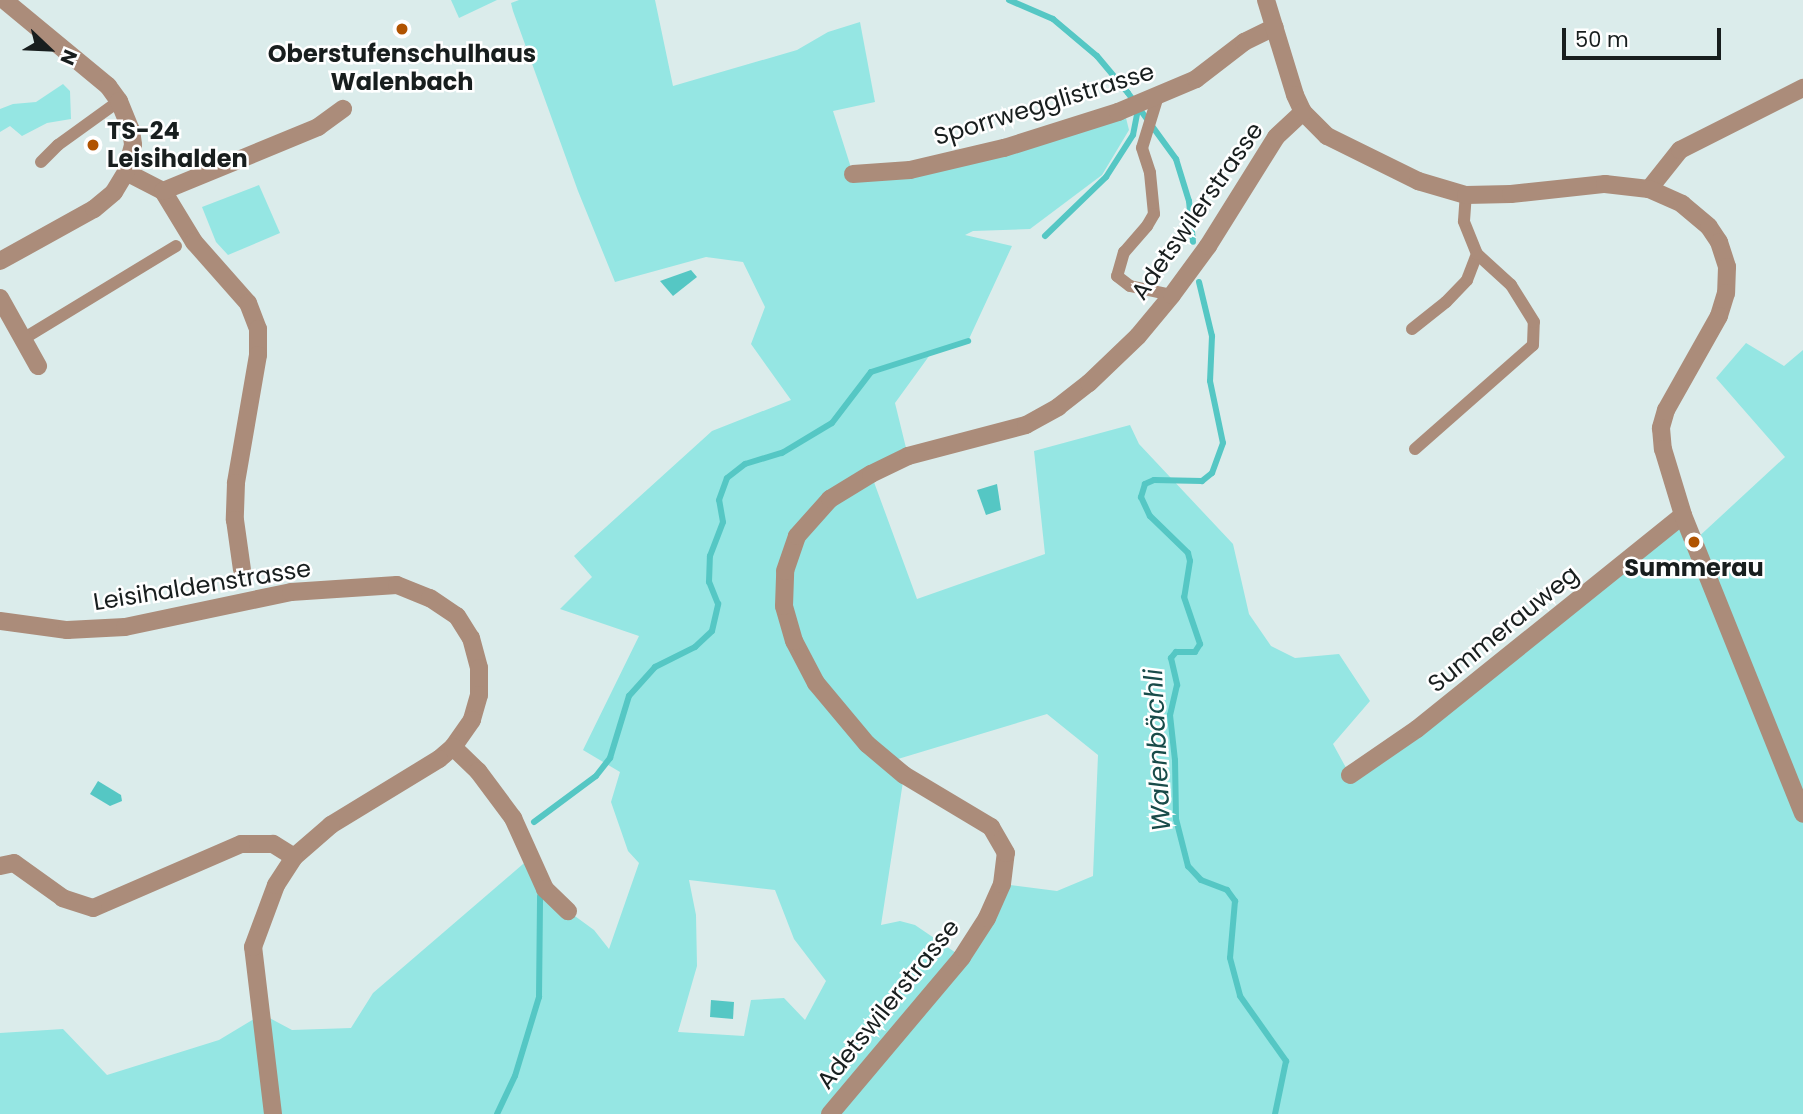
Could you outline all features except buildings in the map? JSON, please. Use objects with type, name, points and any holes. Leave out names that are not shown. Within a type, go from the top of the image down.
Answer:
[{"type":"street","points":[[0,261],[94,209],[114,192],[126,172],[132,138],[120,101],[108,86],[4,0]]},
{"type":"street","points":[[1266,0],[1303,112],[1328,136],[1419,181],[1466,195],[1511,194],[1605,184],[1648,189],[1682,204],[1704,222],[1719,242],[1727,267],[1726,293],[1718,316],[1675,391],[1661,428],[1670,478],[1683,515],[1803,814]]},
{"type":"street","name":"Sporrwegglistrasse","points":[[853,174],[910,170],[1004,148],[1127,108],[1196,79],[1244,42],[1275,27]]},
{"type":"street","points":[[1648,189],[1679,150],[1803,88]]},
{"type":"street","points":[[163,191],[317,127],[343,109]]},
{"type":"street","name":"Adetswilerstrasse","points":[[830,1114],[962,957],[986,918],[1002,884],[1006,853],[991,827],[916,783],[867,744],[816,683],[794,641],[784,606],[785,571],[797,536],[806,522],[830,499],[871,474],[919,453],[1011,431],[1058,407],[1113,362],[1172,295],[1208,246],[1276,137],[1303,112]]},
{"type":"street","points":[[126,172],[163,191],[194,242],[248,303],[258,329],[256,372],[236,483],[234,520],[242,570]]},
{"type":"street","points":[[0,298],[38,366]]},
{"type":"street","name":"Summerauweg","points":[[1350,775],[1418,729],[1683,515]]},
{"type":"street","name":"Leisihaldenstrasse","points":[[0,621],[67,630],[125,627],[291,592],[397,585],[430,598],[457,616],[471,638],[479,668],[479,695],[472,720],[453,747],[439,759],[331,825],[294,857],[276,885],[254,947],[273,1114]]},
{"type":"street","points":[[453,747],[478,771],[513,818],[545,889],[568,911]]},
{"type":"street","points":[[0,866],[14,863],[63,898],[93,908],[241,844],[273,844],[294,857]]},
{"type":"lane","points":[[1152,99],[1152,121],[1142,148],[1150,173],[1154,214],[1124,252],[1117,275],[1130,286],[1172,295]]},
{"type":"lane","points":[[40,162],[58,145],[120,101]]},
{"type":"lane","points":[[1415,449],[1533,345],[1534,322],[1511,285],[1477,254],[1464,221],[1466,195]]},
{"type":"lane","points":[[23,340],[176,246]]},
{"type":"lane","points":[[1412,329],[1446,302],[1467,280],[1477,254]]},
{"type":"shaded area","points":[[451,0],[497,0],[459,18]]},
{"type":"shaded area","points":[[519,0],[655,0],[673,86],[797,50],[828,32],[860,22],[875,102],[833,111],[853,174],[910,170],[1124,110],[1129,130],[1102,175],[1030,229],[973,231],[965,235],[1012,246],[968,341],[932,352],[895,403],[908,456],[871,474],[917,599],[1045,554],[1034,451],[1130,425],[1139,444],[1233,544],[1249,614],[1271,646],[1295,658],[1339,654],[1370,701],[1333,744],[1350,775],[1683,515],[1694,541],[1785,457],[1716,378],[1746,343],[1784,366],[1803,350],[1803,1114],[0,1114],[0,1033],[63,1029],[107,1075],[219,1040],[262,1014],[292,1030],[351,1028],[373,993],[530,858],[568,911],[594,930],[609,949],[639,863],[628,851],[611,802],[620,772],[583,750],[639,636],[560,609],[592,577],[574,556],[712,431],[791,400],[751,344],[765,307],[743,262],[706,257],[615,282],[578,191],[511,3]],"holes":[[[1047,714],[1098,755],[1093,876],[1057,891],[1002,884],[962,957],[915,925],[900,921],[881,925],[904,775],[888,762]],[[689,880],[775,890],[794,939],[826,981],[805,1020],[784,998],[751,1000],[744,1036],[678,1032],[697,966],[696,915]]]},
{"type":"shaded area","points":[[63,84],[70,91],[71,119],[47,123],[22,136],[10,126],[0,132],[0,109],[13,104],[36,102]]},
{"type":"shaded area","points":[[259,185],[280,233],[228,255],[216,242],[202,207]]},
{"type":"shaded area","points":[[691,270],[697,277],[673,296],[660,281]]},
{"type":"shaded area","points":[[997,484],[1001,510],[986,515],[977,490]]},
{"type":"shaded area","points":[[98,781],[121,795],[122,801],[110,806],[90,794]]},
{"type":"shaded area","points":[[711,1000],[734,1002],[733,1019],[710,1017]]},
{"type":"waterway","name":"Walenbächli","points":[[1009,0],[1053,19],[1097,56],[1128,93],[1176,159],[1189,201],[1193,242]]},
{"type":"waterway","points":[[1045,236],[1106,177],[1133,135],[1138,110]]},
{"type":"waterway","name":"Walenbächli","points":[[1199,282],[1212,336],[1210,381],[1223,443],[1212,473],[1202,481],[1154,480],[1145,484],[1141,497],[1150,516],[1188,553],[1190,561],[1184,597],[1200,644],[1195,652],[1176,652],[1171,658],[1177,685],[1170,715],[1175,760],[1176,819],[1188,866],[1201,880],[1227,890],[1235,901],[1230,958],[1240,996],[1286,1061],[1275,1114]]},
{"type":"waterway","points":[[534,822],[596,776],[610,758],[629,696],[655,667],[695,647],[712,631],[718,604],[709,582],[710,556],[723,522],[719,500],[727,478],[745,464],[782,453],[832,423],[871,372],[968,341]]},
{"type":"waterway","points":[[497,1114],[515,1076],[539,997],[540,896]]},
{"type":"place","name":"Oberstufenschulhaus Walenbach","points":[[402,29]]},
{"type":"place","name":"TS-24 Leisihalden","points":[[93,145]]},
{"type":"place","name":"Summerau","points":[[1694,542]]}]
